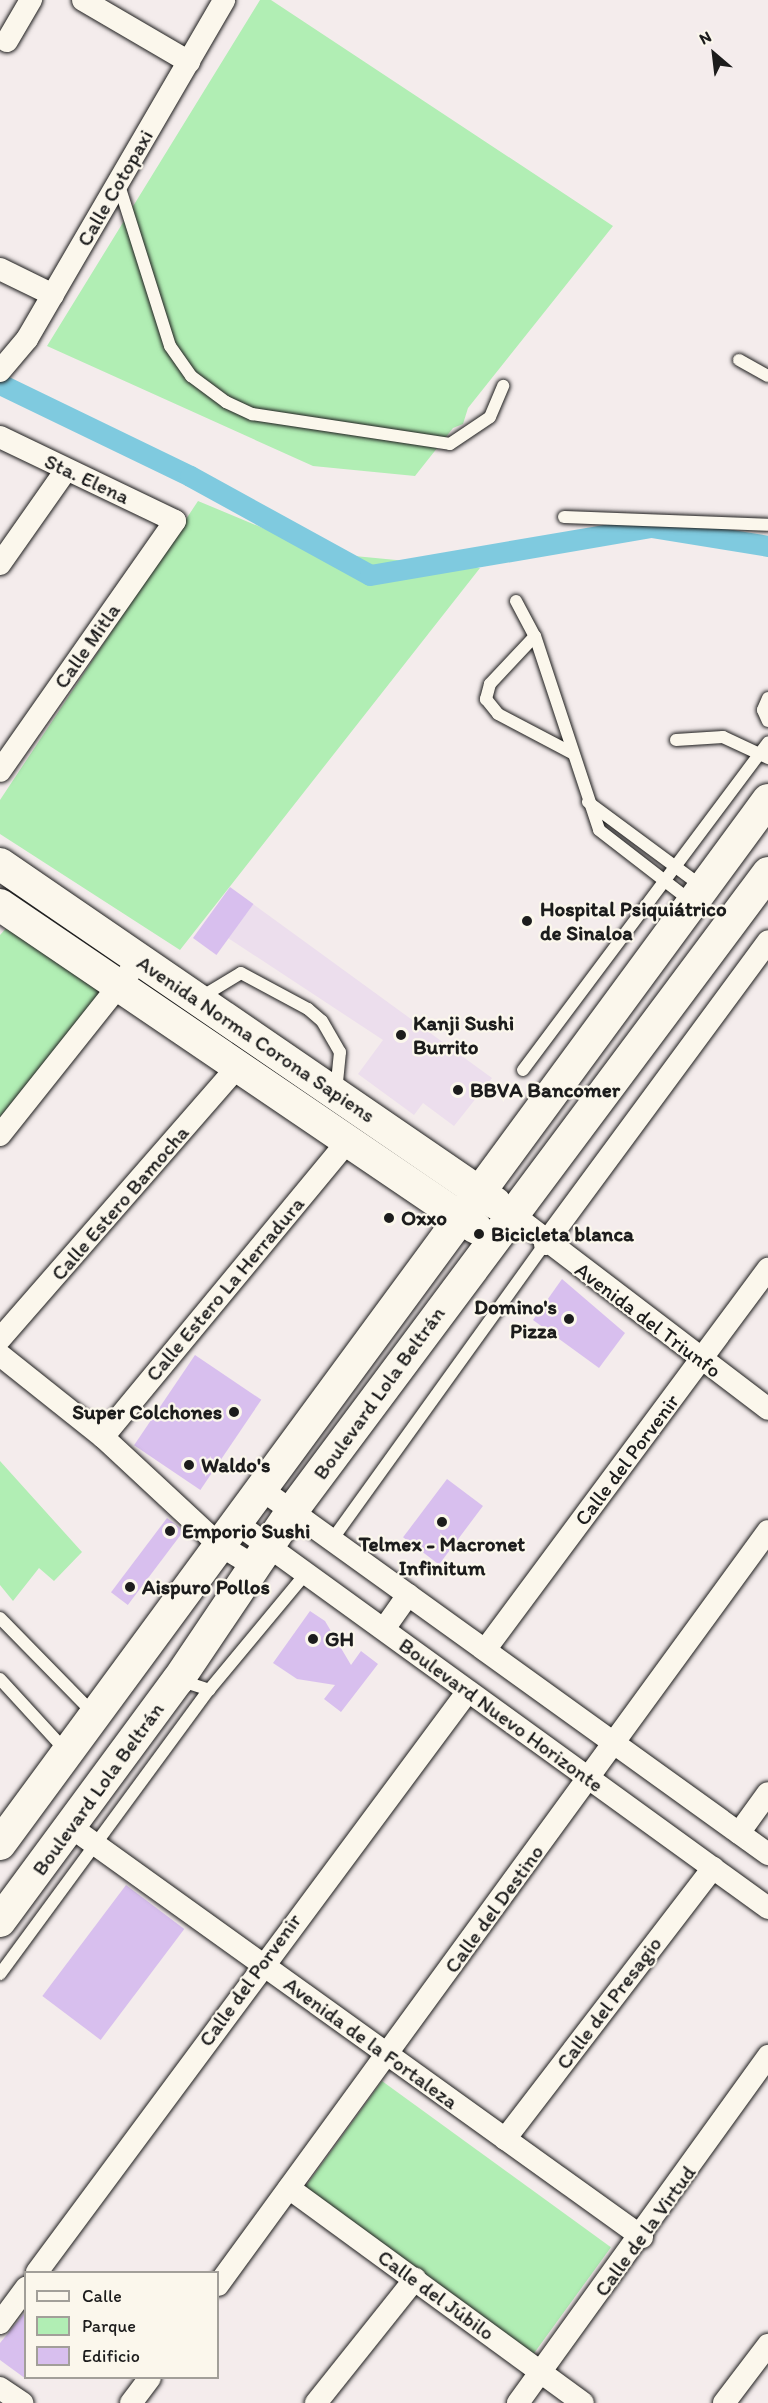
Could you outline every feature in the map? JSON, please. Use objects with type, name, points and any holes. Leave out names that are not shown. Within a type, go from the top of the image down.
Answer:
[{"type":"main road","name":"Boulevard Lola Beltrán","points":[[3,1832],[96,1716],[459,1216],[768,800]]},
{"type":"main road","name":"Avenida Norma Corona Sapiens","points":[[12,872],[478,1191],[528,1230]]},
{"type":"main road","name":"Boulevard Lola Beltrán","points":[[0,1921],[178,1680],[292,1511],[492,1239],[528,1230],[768,873]]},
{"type":"main road","name":"Avenida Norma Corona Sapiens","points":[[1,907],[492,1239]]},
{"type":"street","points":[[7,41],[31,0]]},
{"type":"street","points":[[83,0],[189,62]]},
{"type":"street","name":"Calle Cotopaxi","points":[[0,371],[53,295],[225,0]]},
{"type":"street","points":[[0,269],[53,295]]},
{"type":"street","name":"Sta. Elena","points":[[0,437],[175,520]]},
{"type":"street","points":[[0,564],[66,470]]},
{"type":"street","name":"Calle Mitla","points":[[0,771],[175,520]]},
{"type":"street","points":[[1,907],[12,872]]},
{"type":"street","points":[[528,1230],[768,941]]},
{"type":"street","points":[[0,1135],[140,959]]},
{"type":"street","name":"Calle Estero Bamocha","points":[[0,1339],[238,1066]]},
{"type":"street","name":"Calle Estero La Herradura","points":[[103,1437],[348,1141]]},
{"type":"street","name":"Avenida del Triunfo","points":[[528,1230],[768,1409]]},
{"type":"street","name":"Calle del Porvenir","points":[[485,1650],[768,1269]]},
{"type":"street","name":"Boulevard Nuevo Horizonte","points":[[0,1355],[227,1533],[263,1557],[306,1573],[768,1908]]},
{"type":"street","name":"Boulevard Nuevo Horizonte","points":[[261,1489],[768,1854]]},
{"type":"street","name":"Calle del Destino","points":[[219,2284],[590,1779],[768,1532]]},
{"type":"street","points":[[384,1629],[408,1595]]},
{"type":"street","name":"Calle del Porvenir","points":[[38,2271],[261,1964],[468,1690]]},
{"type":"street","points":[[739,1833],[768,1793]]},
{"type":"street","name":"Avenida de la Fortaleza","points":[[71,1827],[642,2237]]},
{"type":"street","name":"Calle del Presagio","points":[[505,2139],[713,1868]]},
{"type":"street","name":"Calle de la Virtud","points":[[518,2403],[642,2237],[768,2056]]},
{"type":"street","name":"Calle del Júbilo","points":[[289,2188],[583,2403]]},
{"type":"street","points":[[316,2403],[415,2279]]},
{"type":"street","points":[[0,2323],[24,2291]]},
{"type":"street","points":[[724,2403],[768,2345]]},
{"type":"street","points":[[131,2403],[149,2379]]},
{"type":"street","points":[[0,2388],[22,2403]]},
{"type":"lane","points":[[118,182],[170,346],[191,376],[226,402],[252,414],[450,444],[490,417],[503,386]]},
{"type":"lane","points":[[739,360],[768,376]]},
{"type":"lane","points":[[564,517],[768,525]]},
{"type":"lane","points":[[516,601],[535,636],[588,802],[605,838],[664,882],[698,895]]},
{"type":"lane","points":[[535,636],[490,684],[486,699],[498,714],[572,753]]},
{"type":"lane","points":[[768,698],[763,710],[768,721]]},
{"type":"lane","points":[[676,740],[717,736],[763,757]]},
{"type":"lane","points":[[523,1070],[674,868],[763,757],[768,742]]},
{"type":"lane","points":[[588,802],[674,868],[698,895]]},
{"type":"lane","points":[[198,999],[241,973],[308,1009],[322,1021],[340,1052],[336,1093]]},
{"type":"lane","points":[[332,1540],[528,1230]]},
{"type":"lane","points":[[1,1970],[209,1690],[306,1573]]},
{"type":"lane","points":[[0,1618],[96,1716]]},
{"type":"lane","points":[[0,1679],[68,1753]]},
{"type":"lane","points":[[178,1680],[209,1690]]},
{"type":"shaded area","points":[[253,904],[492,1078],[454,1126],[423,1103],[414,1115],[358,1074],[383,1040],[228,938]]},
{"type":"green space","points":[[260,0],[271,0],[613,226],[468,408],[463,424],[453,428],[415,476],[313,466],[47,346]]},
{"type":"green space","points":[[198,501],[323,553],[480,568],[180,950],[0,834],[0,800]]},
{"type":"green space","points":[[10,924],[105,989],[0,1117],[0,935]]},
{"type":"green space","points":[[0,1461],[82,1552],[54,1581],[39,1568],[13,1601],[0,1585]]},
{"type":"green space","points":[[382,2081],[611,2247],[530,2359],[301,2193]]},
{"type":"building","points":[[230,887],[253,904],[216,955],[193,938]]},
{"type":"building","points":[[562,1279],[625,1333],[599,1368],[533,1320]]},
{"type":"building","points":[[195,1355],[261,1400],[200,1490],[134,1445]]},
{"type":"building","points":[[447,1479],[483,1506],[439,1564],[403,1537]]},
{"type":"building","points":[[167,1518],[184,1531],[128,1605],[111,1592]]},
{"type":"building","name":"GH","points":[[310,1611],[325,1621],[351,1665],[361,1651],[378,1664],[341,1712],[324,1699],[335,1685],[297,1679],[273,1663]]},
{"type":"building","points":[[126,1885],[184,1929],[101,2040],[42,1996]]},
{"type":"building","points":[[24,2313],[24,2378],[0,2360],[0,2343]]},
{"type":"waterway","points":[[0,384],[190,476],[370,575],[651,527],[768,546]]},
{"type":"place","name":"Hospital Psiquiátrico de Sinaloa","points":[[527,921]]},
{"type":"place","name":"Kanji Sushi Burrito","points":[[401,1035]]},
{"type":"place","name":"BBVA Bancomer","points":[[458,1090]]},
{"type":"place","name":"Oxxo","points":[[389,1218]]},
{"type":"place","name":"Bicicleta blanca","points":[[479,1234]]},
{"type":"place","name":"Domino's Pizza","points":[[569,1319]]},
{"type":"place","name":"Super Colchones","points":[[234,1412]]},
{"type":"place","name":"Waldo's","points":[[189,1465]]},
{"type":"place","name":"Telmex - Macronet Infinitum","points":[[442,1522]]},
{"type":"place","name":"Emporio Sushi","points":[[170,1531]]},
{"type":"place","name":"Aispuro Pollos","points":[[130,1587]]},
{"type":"place","name":"GH","points":[[313,1639]]}]
